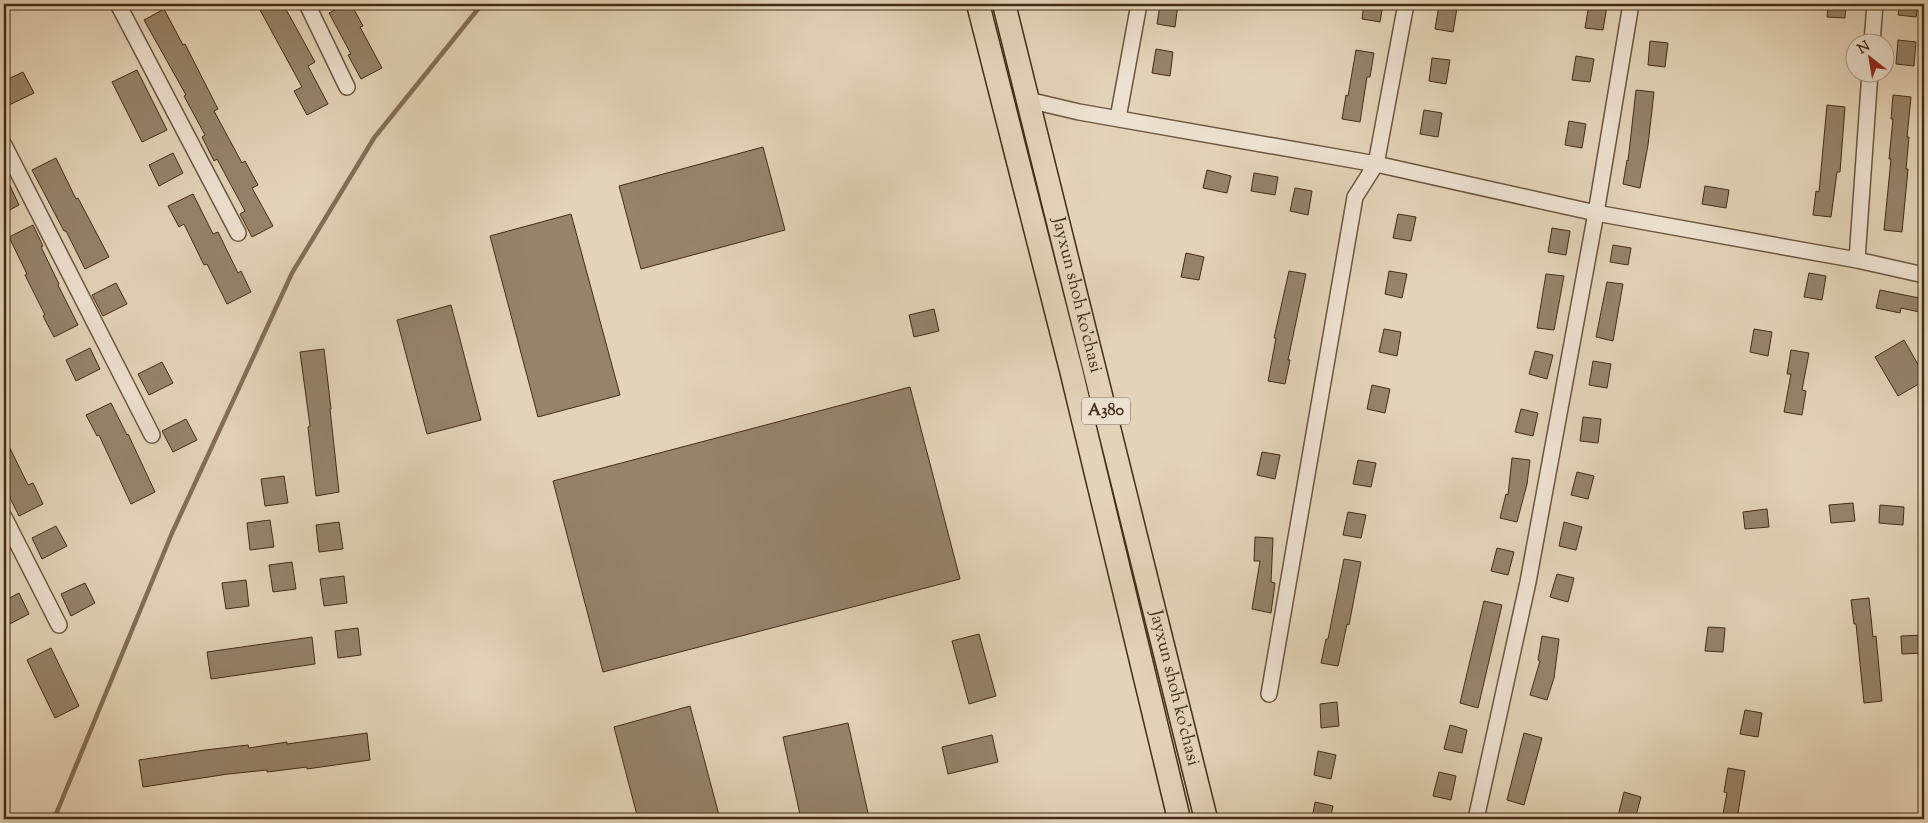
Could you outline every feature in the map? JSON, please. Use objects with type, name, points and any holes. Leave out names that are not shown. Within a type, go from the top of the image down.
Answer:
[{"type":"highway","name":"Jayxun shoh ko'chasi","points":[[978,4],[1071,370],[1179,819]]},
{"type":"highway","name":"Jayxun shoh ko'chasi","points":[[1004,4],[1206,819]]},
{"type":"street","points":[[118,4],[238,233]]},
{"type":"street","points":[[307,4],[346,87]]},
{"type":"street","points":[[1118,118],[1138,4]]},
{"type":"street","points":[[1269,694],[1355,196],[1376,164],[1406,4]]},
{"type":"street","points":[[1476,819],[1528,582],[1596,213],[1631,4]]},
{"type":"street","points":[[1873,32],[1875,4]]},
{"type":"street","points":[[1857,260],[1869,82]]},
{"type":"street","points":[[1028,100],[1079,112],[1376,164],[1596,213],[1857,260],[1924,275]]},
{"type":"street","points":[[4,145],[152,435]]},
{"type":"street","points":[[4,516],[59,625]]},
{"type":"building","points":[[272,4],[283,4],[315,62],[308,66],[328,104],[307,115],[294,91],[302,87],[260,10]]},
{"type":"building","points":[[347,4],[351,4],[363,26],[360,27],[382,68],[361,79],[348,55],[351,54],[329,13]]},
{"type":"building","points":[[1160,4],[1178,4],[1175,27],[1157,24]]},
{"type":"building","points":[[1364,4],[1383,4],[1380,22],[1362,19]]},
{"type":"building","points":[[1589,4],[1607,6],[1603,30],[1585,28]]},
{"type":"building","points":[[1828,4],[1846,4],[1845,18],[1827,17]]},
{"type":"building","points":[[1900,4],[1918,4],[1916,17],[1898,15]]},
{"type":"building","points":[[1439,5],[1457,8],[1453,32],[1435,29]]},
{"type":"building","points":[[164,9],[183,45],[185,44],[218,109],[214,111],[242,163],[245,161],[258,185],[252,188],[273,226],[252,237],[240,214],[245,211],[217,159],[214,161],[202,137],[205,135],[184,96],[186,95],[144,20]]},
{"type":"building","points":[[1898,40],[1916,42],[1914,66],[1896,64]]},
{"type":"building","points":[[1650,41],[1668,43],[1665,67],[1648,65]]},
{"type":"building","points":[[1156,49],[1173,52],[1170,76],[1152,73]]},
{"type":"building","points":[[1356,50],[1374,53],[1370,77],[1367,77],[1360,122],[1342,119]]},
{"type":"building","points":[[1576,56],[1594,59],[1590,82],[1572,80]]},
{"type":"building","points":[[1432,58],[1450,60],[1446,84],[1429,81]]},
{"type":"building","points":[[137,70],[167,130],[142,142],[112,82]]},
{"type":"building","points":[[23,72],[34,93],[9,105],[4,94],[4,81]]},
{"type":"building","points":[[1636,90],[1654,92],[1648,145],[1640,188],[1623,184],[1628,161]]},
{"type":"building","points":[[1893,95],[1911,97],[1907,137],[1909,137],[1906,169],[1908,169],[1902,232],[1884,230],[1891,159],[1889,159]]},
{"type":"building","points":[[1827,105],[1845,107],[1840,172],[1837,172],[1831,217],[1813,215],[1816,191],[1819,192]]},
{"type":"building","points":[[1424,110],[1442,113],[1438,137],[1420,134]]},
{"type":"building","points":[[1569,121],[1586,124],[1582,148],[1565,145]]},
{"type":"building","points":[[763,147],[785,230],[641,269],[619,186]]},
{"type":"building","points":[[173,153],[183,173],[159,186],[149,165]]},
{"type":"building","points":[[56,158],[76,199],[78,198],[109,257],[85,269],[32,170]]},
{"type":"building","points":[[1207,170],[1231,176],[1227,193],[1203,188]]},
{"type":"building","points":[[4,173],[19,205],[4,213]]},
{"type":"building","points":[[1254,173],[1278,177],[1275,195],[1251,191]]},
{"type":"building","points":[[1705,186],[1729,190],[1726,208],[1702,204]]},
{"type":"building","points":[[1295,188],[1312,191],[1308,215],[1290,211]]},
{"type":"building","points":[[193,194],[213,234],[218,232],[238,273],[241,271],[251,292],[227,304],[207,264],[204,265],[184,224],[179,227],[168,206]]},
{"type":"building","points":[[571,214],[620,395],[538,417],[490,236]]},
{"type":"building","points":[[1398,214],[1416,217],[1411,241],[1393,238]]},
{"type":"building","points":[[33,225],[58,285],[78,325],[54,337],[9,237]]},
{"type":"building","points":[[1552,228],[1570,231],[1566,255],[1548,252]]},
{"type":"building","points":[[1613,245],[1631,248],[1628,265],[1610,262]]},
{"type":"building","points":[[1186,253],[1204,257],[1199,280],[1181,277]]},
{"type":"building","points":[[1289,271],[1306,274],[1288,360],[1290,360],[1285,384],[1268,381],[1276,338],[1274,338]]},
{"type":"building","points":[[1389,271],[1407,274],[1402,298],[1385,294]]},
{"type":"building","points":[[1809,273],[1826,276],[1822,300],[1804,297]]},
{"type":"building","points":[[1546,274],[1564,276],[1554,330],[1537,328]]},
{"type":"building","points":[[1607,282],[1623,284],[1613,341],[1596,337]]},
{"type":"building","points":[[116,283],[127,304],[103,316],[92,295]]},
{"type":"building","points":[[1880,290],[1924,299],[1924,313],[1901,308],[1900,313],[1876,308]]},
{"type":"building","points":[[451,305],[481,420],[427,434],[397,320]]},
{"type":"building","points":[[934,309],[939,331],[914,337],[909,315]]},
{"type":"building","points":[[1384,329],[1401,332],[1397,356],[1379,352]]},
{"type":"building","points":[[1754,329],[1772,332],[1768,356],[1750,352]]},
{"type":"building","points":[[1904,340],[1924,375],[1924,381],[1898,396],[1875,357]]},
{"type":"building","points":[[90,348],[100,369],[76,381],[66,360]]},
{"type":"building","points":[[324,349],[339,492],[316,496],[308,427],[310,426],[300,352]]},
{"type":"building","points":[[1791,350],[1809,353],[1802,390],[1806,391],[1802,415],[1784,412],[1791,374],[1787,374]]},
{"type":"building","points":[[1535,351],[1553,355],[1547,379],[1529,374]]},
{"type":"building","points":[[1593,361],[1611,364],[1607,388],[1589,385]]},
{"type":"building","points":[[162,362],[173,383],[149,395],[138,374]]},
{"type":"building","points":[[1372,385],[1390,389],[1385,413],[1367,409]]},
{"type":"building","points":[[910,387],[960,579],[603,672],[553,481]]},
{"type":"building","points":[[111,403],[128,434],[155,492],[131,504],[99,435],[97,436],[86,415]]},
{"type":"building","points":[[1521,409],[1538,413],[1533,436],[1515,432]]},
{"type":"building","points":[[1583,417],[1601,419],[1598,443],[1580,441]]},
{"type":"building","points":[[186,419],[197,440],[173,452],[162,431]]},
{"type":"building","points":[[4,436],[28,485],[33,483],[43,504],[19,516],[4,486]]},
{"type":"building","points":[[1262,452],[1280,455],[1275,479],[1257,475]]},
{"type":"building","points":[[1512,458],[1530,460],[1527,484],[1517,522],[1500,518],[1506,494],[1508,495]]},
{"type":"building","points":[[1358,460],[1376,463],[1371,487],[1353,484]]},
{"type":"building","points":[[1577,472],[1594,476],[1588,499],[1571,495]]},
{"type":"building","points":[[284,476],[288,503],[265,506],[261,479]]},
{"type":"building","points":[[1853,503],[1855,521],[1831,523],[1829,505]]},
{"type":"building","points":[[1880,505],[1904,507],[1903,525],[1879,523]]},
{"type":"building","points":[[1767,509],[1769,527],[1745,529],[1743,512]]},
{"type":"building","points":[[1348,512],[1366,515],[1361,538],[1343,535]]},
{"type":"building","points":[[270,520],[274,547],[250,550],[247,523]]},
{"type":"building","points":[[339,522],[343,549],[319,552],[316,525]]},
{"type":"building","points":[[1564,522],[1582,527],[1576,550],[1559,546]]},
{"type":"building","points":[[56,526],[67,546],[42,559],[32,538]]},
{"type":"building","points":[[1255,537],[1273,538],[1271,582],[1275,583],[1271,613],[1252,609],[1260,561],[1254,561]]},
{"type":"building","points":[[1497,548],[1514,552],[1508,575],[1491,571]]},
{"type":"building","points":[[1344,559],[1361,562],[1349,625],[1347,624],[1338,666],[1321,663],[1326,639],[1328,639]]},
{"type":"building","points":[[292,562],[296,589],[273,592],[269,565]]},
{"type":"building","points":[[1557,574],[1574,578],[1568,602],[1550,597]]},
{"type":"building","points":[[344,576],[347,603],[324,606],[320,579]]},
{"type":"building","points":[[246,580],[249,606],[226,609],[222,583]]},
{"type":"building","points":[[85,583],[95,603],[71,616],[61,594]]},
{"type":"building","points":[[19,593],[29,614],[4,627],[4,601]]},
{"type":"building","points":[[1869,598],[1873,637],[1876,636],[1882,701],[1864,703],[1856,624],[1854,624],[1851,600]]},
{"type":"building","points":[[1484,601],[1502,605],[1478,708],[1460,703]]},
{"type":"building","points":[[1708,627],[1725,628],[1723,652],[1705,651]]},
{"type":"building","points":[[358,628],[361,655],[338,658],[335,631]]},
{"type":"building","points":[[979,634],[996,696],[969,704],[952,641]]},
{"type":"building","points":[[1924,635],[1924,653],[1902,654],[1901,636]]},
{"type":"building","points":[[1542,636],[1559,639],[1554,678],[1547,700],[1530,695],[1540,661],[1538,660]]},
{"type":"building","points":[[312,637],[315,664],[211,679],[207,652]]},
{"type":"building","points":[[51,648],[79,706],[55,718],[27,660]]},
{"type":"building","points":[[1337,702],[1339,726],[1321,728],[1320,704]]},
{"type":"building","points":[[690,706],[720,819],[638,819],[614,727]]},
{"type":"building","points":[[1745,710],[1762,713],[1758,737],[1740,734]]},
{"type":"building","points":[[848,723],[868,813],[841,819],[801,819],[783,737]]},
{"type":"building","points":[[1450,725],[1467,730],[1462,753],[1444,749]]},
{"type":"building","points":[[367,733],[370,760],[307,769],[307,767],[228,774],[143,787],[139,760],[205,750],[248,745],[249,748]]},
{"type":"building","points":[[1524,733],[1542,738],[1524,805],[1507,800]]},
{"type":"building","points":[[992,735],[998,762],[948,774],[942,747]]},
{"type":"building","points":[[1318,751],[1336,755],[1331,779],[1314,775]]},
{"type":"building","points":[[1728,768],[1745,771],[1737,819],[1722,819],[1727,793],[1724,792]]},
{"type":"building","points":[[1439,772],[1456,776],[1451,800],[1433,796]]},
{"type":"building","points":[[1624,792],[1641,797],[1635,819],[1618,816]]},
{"type":"building","points":[[1315,802],[1333,806],[1330,819],[1312,819]]},
{"type":"waterway","points":[[54,819],[172,533],[292,273],[374,138],[482,4]]}]
